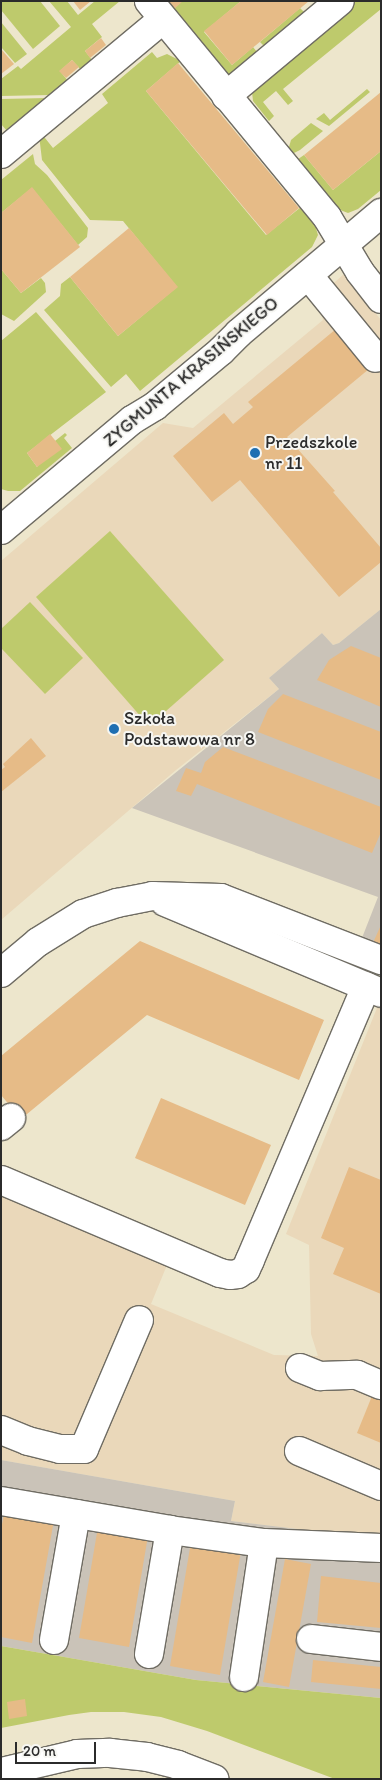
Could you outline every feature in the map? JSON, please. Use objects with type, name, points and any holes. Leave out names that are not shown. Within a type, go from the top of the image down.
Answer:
[{"type":"street","points":[[226,96],[340,1]]},
{"type":"street","points":[[1,154],[156,10],[326,217],[381,299]]},
{"type":"street","name":"ZYGMUNTA KRASIŃSKIEGO","points":[[4,523],[132,420],[155,406],[221,351],[238,333],[381,213]]},
{"type":"street","points":[[308,275],[376,358]]},
{"type":"street","points":[[1,1180],[220,1273],[238,1274],[246,1269],[374,990],[152,896]]},
{"type":"street","points":[[1,973],[38,942],[83,914],[118,903],[152,896],[221,898],[381,960]]},
{"type":"street","points":[[1,1430],[28,1442],[60,1449],[84,1450],[139,1320]]},
{"type":"street","points":[[300,1368],[320,1376],[357,1375],[381,1385]]},
{"type":"street","points":[[299,1451],[381,1486]]},
{"type":"street","points":[[1,1501],[170,1530],[264,1543],[381,1548]]},
{"type":"street","points":[[54,1640],[76,1514]]},
{"type":"street","points":[[149,1654],[170,1530]]},
{"type":"street","points":[[244,1677],[264,1543]]},
{"type":"street","points":[[311,1639],[381,1647]]},
{"type":"street","points":[[1,1772],[77,1754],[110,1753],[147,1757],[178,1765],[214,1779]]},
{"type":"shaded area","points":[[344,274],[381,320],[381,609],[339,643],[333,645],[322,633],[269,678],[279,689],[176,770],[1,920],[1,561],[163,423],[193,428],[323,320],[318,297]]},
{"type":"shaded area","points":[[381,609],[381,949],[360,943],[378,897],[132,808],[279,689],[269,678],[322,633],[333,645],[339,643]]},
{"type":"shaded area","points":[[381,998],[381,1539],[231,1521],[235,1501],[1,1460],[1,1195],[167,1265],[151,1304],[274,1355],[318,1356],[311,1334],[309,1245],[286,1234]]},
{"type":"shaded area","points":[[1,1460],[235,1501],[231,1521],[381,1539],[381,1698],[196,1680],[1,1646]]},
{"type":"green space","points":[[1,1],[40,1],[60,26],[33,49],[1,10]]},
{"type":"green space","points":[[49,1],[67,1],[78,15],[95,1],[120,1],[92,24],[102,37],[85,51],[92,60],[80,69],[72,60],[60,71],[68,81],[50,95],[1,96],[1,79],[18,66],[21,69],[71,27]]},
{"type":"green space","points":[[183,1],[241,1],[204,32],[232,65],[253,47],[257,52],[227,77],[170,7]]},
{"type":"green space","points":[[352,1],[381,1],[381,9],[283,89],[293,101],[288,105],[276,91],[263,102],[274,116],[269,121],[253,101],[252,92]]},
{"type":"green space","points":[[300,8],[305,13],[264,46],[260,42]]},
{"type":"green space","points":[[1,22],[27,54],[15,63],[1,47]]},
{"type":"green space","points":[[152,52],[157,58],[167,54],[181,61],[146,91],[266,235],[301,207],[315,225],[318,235],[312,247],[140,391],[126,374],[111,387],[44,310],[60,296],[61,284],[70,277],[118,336],[177,287],[123,221],[90,220],[42,160],[39,135],[41,133],[53,148],[108,103],[102,94]]},
{"type":"green space","points":[[367,89],[370,92],[329,126],[316,119],[324,113],[330,120]]},
{"type":"green space","points":[[47,98],[7,131],[1,124],[1,99]]},
{"type":"green space","points":[[311,123],[323,131],[300,150],[286,157],[291,140]]},
{"type":"green space","points":[[381,151],[381,190],[358,209],[348,213],[335,208],[291,164],[304,155],[333,190]]},
{"type":"green space","points":[[33,154],[35,164],[47,175],[88,228],[87,237],[78,245],[32,188],[1,213],[1,180]]},
{"type":"green space","points":[[1,269],[21,293],[41,278],[45,283],[46,292],[14,321],[1,314]]},
{"type":"green space","points":[[36,312],[106,392],[27,453],[37,467],[55,441],[65,433],[67,435],[64,438],[72,448],[20,491],[8,491],[1,489],[1,341]]},
{"type":"green space","points":[[110,531],[224,660],[149,726],[36,597]]},
{"type":"green space","points":[[30,602],[83,658],[45,694],[1,648],[1,629]]},
{"type":"green space","points":[[1,1646],[196,1680],[381,1698],[381,1779],[335,1779],[207,1731],[161,1717],[124,1712],[91,1712],[1,1728]]},
{"type":"building","points":[[73,1],[91,1],[80,10]]},
{"type":"building","points":[[164,1],[183,1],[173,10]]},
{"type":"building","points":[[241,1],[309,1],[232,65],[204,31]]},
{"type":"building","points":[[101,38],[106,45],[90,58],[85,51]]},
{"type":"building","points":[[1,49],[14,64],[1,74]]},
{"type":"building","points":[[72,60],[79,67],[66,78],[59,71]]},
{"type":"building","points":[[178,63],[299,208],[267,235],[146,91]]},
{"type":"building","points":[[381,92],[381,151],[333,190],[304,155]]},
{"type":"building","points":[[32,187],[80,247],[21,293],[1,269],[1,213]]},
{"type":"building","points":[[129,228],[178,287],[118,336],[70,277]]},
{"type":"building","points":[[336,329],[369,369],[287,437],[335,491],[333,492],[381,548],[381,562],[339,597],[240,480],[212,502],[173,456],[224,413],[233,424],[253,407],[248,402]]},
{"type":"building","points":[[50,434],[62,449],[37,467],[27,453]]},
{"type":"building","points":[[351,646],[381,658],[381,707],[317,680],[329,660]]},
{"type":"building","points":[[283,694],[381,732],[381,780],[258,732],[268,709]]},
{"type":"building","points":[[31,738],[46,756],[1,792],[1,770],[5,767],[3,764]]},
{"type":"building","points":[[223,747],[381,807],[381,832],[372,853],[197,784],[191,796],[176,791],[186,768],[201,773],[205,762]]},
{"type":"building","points":[[381,925],[381,949],[372,945]]},
{"type":"building","points":[[140,941],[324,1020],[299,1080],[147,1015],[21,1119],[1,1095],[1,1056]]},
{"type":"building","points":[[161,1098],[271,1145],[245,1205],[135,1158]]},
{"type":"building","points":[[349,1167],[381,1180],[381,1294],[333,1274],[344,1248],[321,1238]]},
{"type":"building","points":[[372,1396],[381,1400],[381,1443],[357,1433]]},
{"type":"building","points":[[5,1510],[54,1520],[32,1643],[1,1637],[1,1529]]},
{"type":"building","points":[[98,1527],[148,1536],[129,1647],[79,1638]]},
{"type":"building","points":[[191,1542],[241,1551],[220,1675],[170,1666]]},
{"type":"building","points":[[285,1559],[311,1564],[289,1687],[263,1682]]},
{"type":"building","points":[[321,1576],[381,1583],[381,1628],[317,1622]]},
{"type":"building","points":[[313,1660],[381,1667],[381,1689],[311,1682]]},
{"type":"building","points":[[25,1699],[27,1716],[9,1719],[7,1702]]},
{"type":"place","name":"Przedszkole nr 11","points":[[255,453]]},
{"type":"place","name":"Szkoła Podstawowa nr 8","points":[[114,729]]}]
